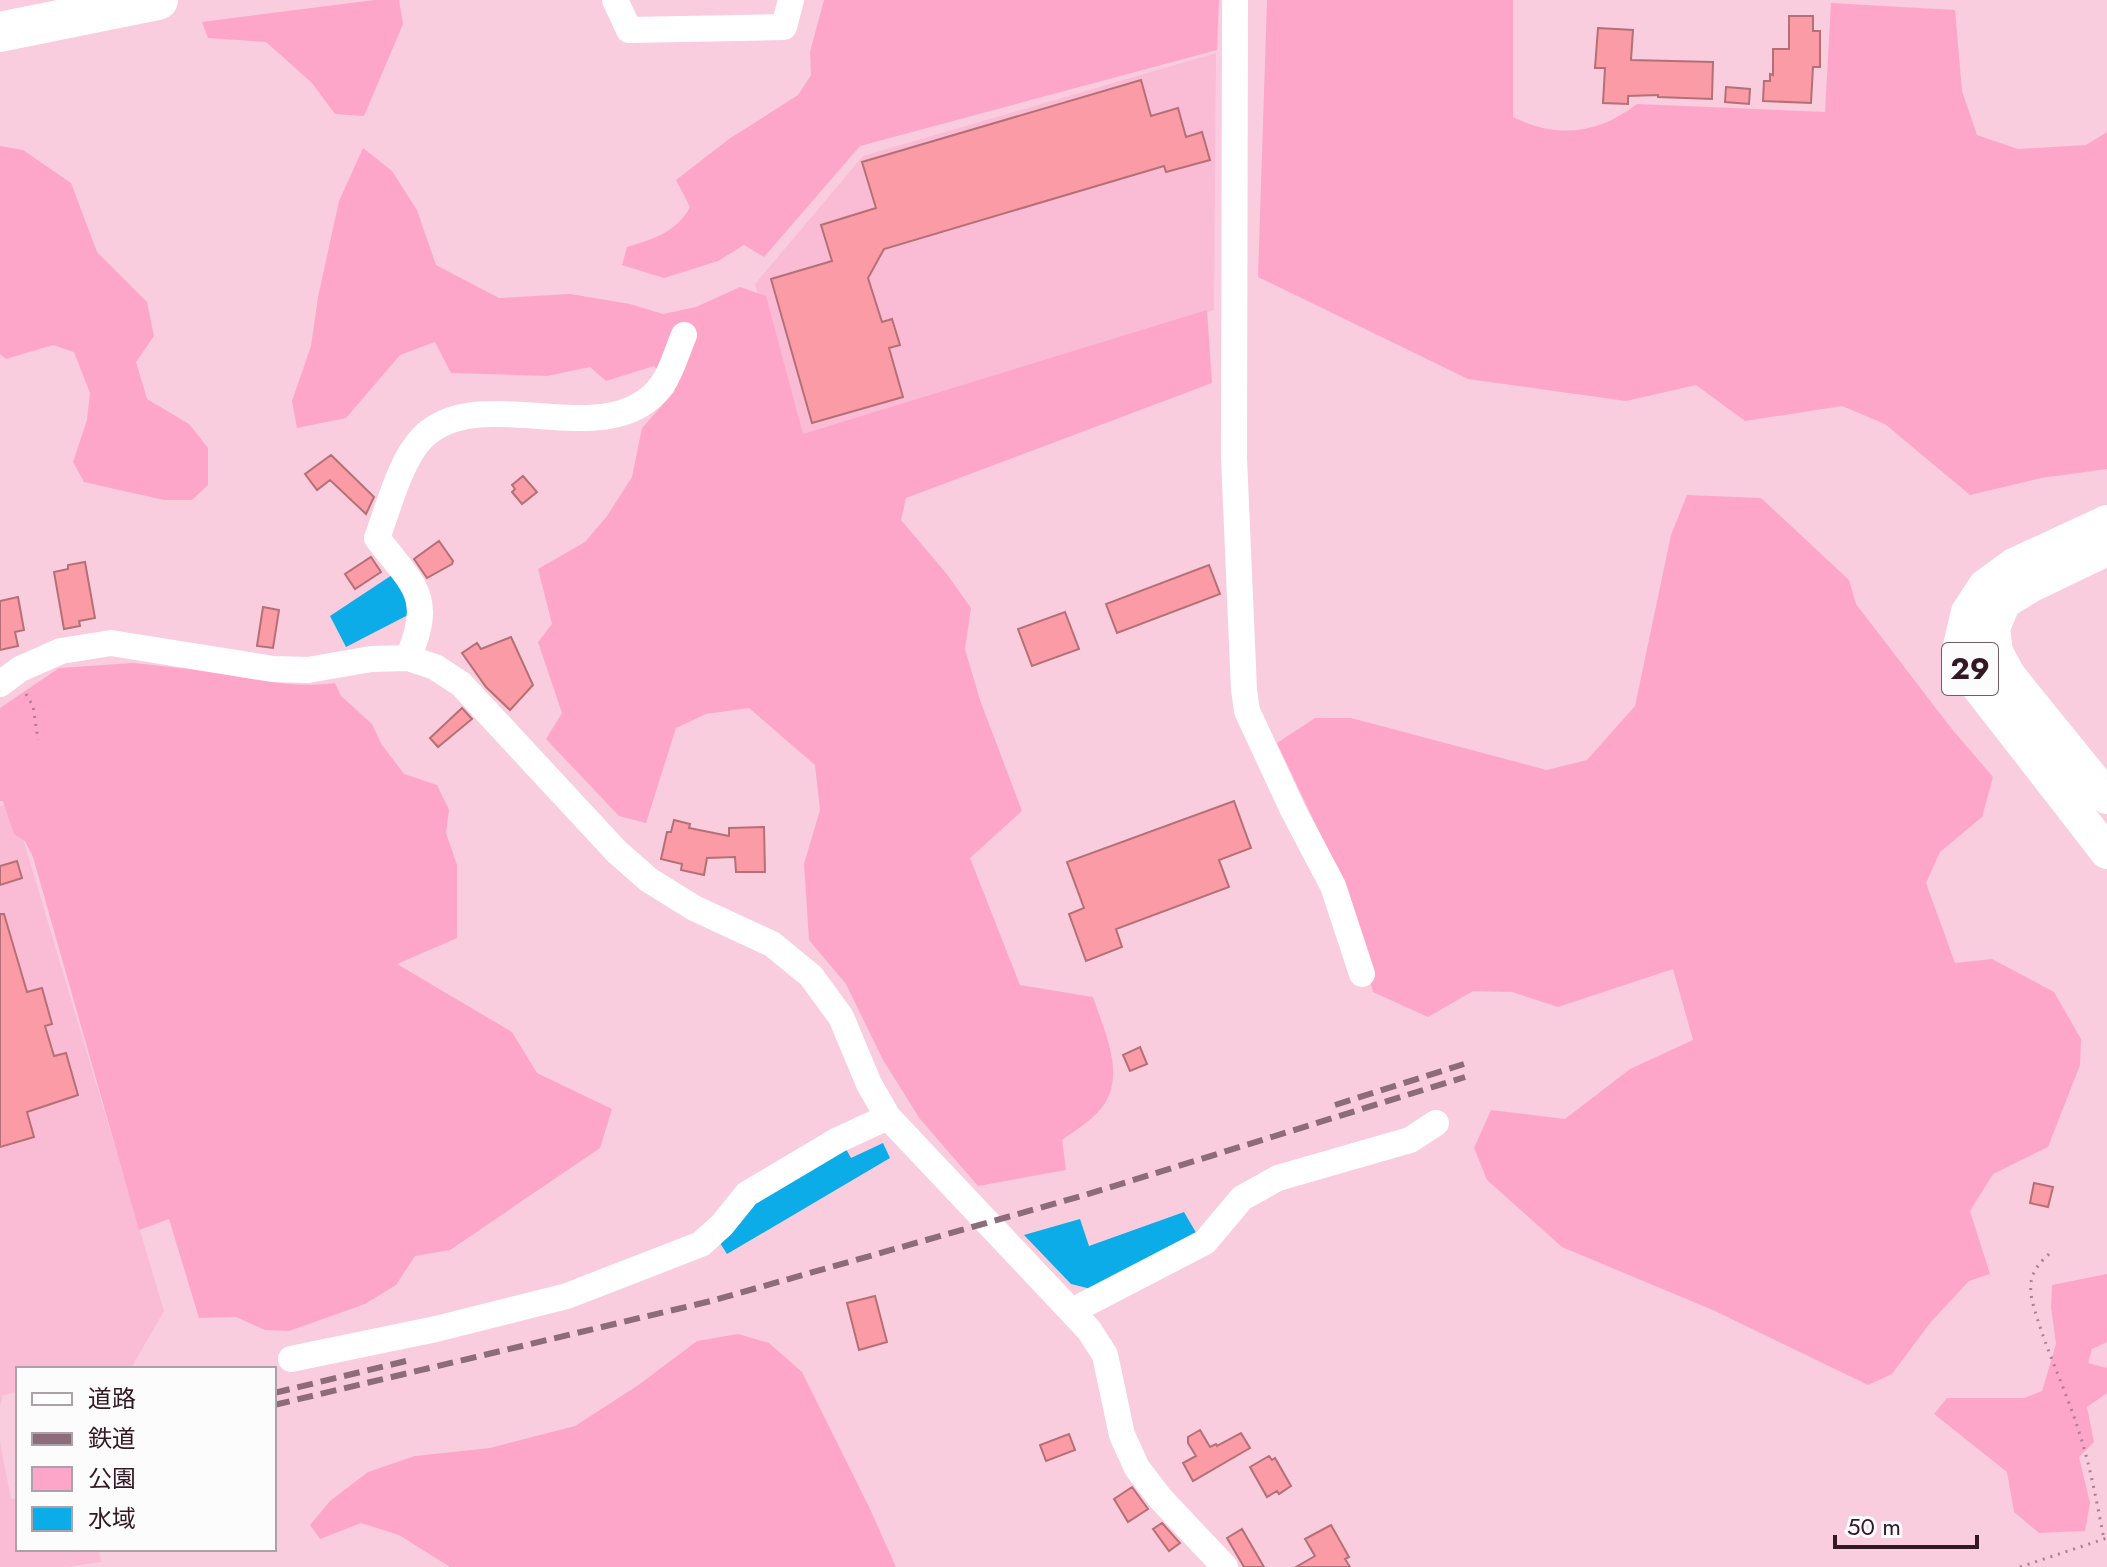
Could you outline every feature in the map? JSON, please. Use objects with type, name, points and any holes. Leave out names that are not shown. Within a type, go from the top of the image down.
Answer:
[{"type":"highway","points":[[0,6],[25,0]]},
{"type":"highway","points":[[0,32],[158,0]]},
{"type":"main road","name":"29","points":[[2107,522],[2014,565],[1985,586],[1968,612],[1960,646],[1974,681],[2107,852]]},
{"type":"main road","name":"29","points":[[2107,549],[2004,602],[1993,628],[1996,652],[2009,676],[2107,797]]},
{"type":"street","points":[[615,0],[629,30],[784,27],[791,0]]},
{"type":"street","points":[[1235,0],[1234,458],[1244,690],[1247,711],[1333,886],[1362,974]]},
{"type":"street","points":[[408,658],[415,642],[421,611],[419,592],[377,538],[406,462],[422,438],[443,425],[498,413],[589,419],[644,404],[662,384],[684,335]]},
{"type":"street","points":[[8,673],[61,651],[111,643],[273,669],[308,670],[371,659],[408,658],[435,667],[461,684],[617,852],[649,880],[694,908],[772,944],[811,976],[841,1017],[869,1084],[888,1117],[1089,1330],[1105,1355],[1122,1435],[1137,1468],[1160,1498],[1225,1567]]},
{"type":"street","points":[[291,1359],[436,1329],[567,1296],[701,1244],[722,1225],[747,1194],[838,1140],[888,1117]]},
{"type":"street","points":[[1072,1311],[1205,1242],[1242,1198],[1278,1178],[1410,1140],[1436,1123]]},
{"type":"path","points":[[8,673],[33,706],[38,740]]},
{"type":"path","points":[[2020,1567],[2106,1538],[2080,1434],[2057,1378],[2032,1300],[2032,1273],[2049,1254]]},
{"type":"shaded area","points":[[1216,53],[1214,310],[801,438],[755,284],[863,156]]},
{"type":"shaded area","points":[[12,802],[164,1311],[132,1367],[16,1367],[16,1392],[3,1395],[0,1405],[0,806]]},
{"type":"shaded area","points":[[0,1443],[11,1499],[16,1498],[16,1551],[99,1551],[101,1562],[66,1567],[0,1567]]},
{"type":"green space","points":[[374,0],[399,0],[403,24],[364,116],[335,114],[312,83],[266,42],[208,38],[202,22]]},
{"type":"green space","points":[[824,0],[1219,0],[1217,50],[860,146],[764,257],[744,245],[718,261],[664,278],[622,265],[627,247],[671,229],[685,216],[690,207],[676,180],[729,139],[798,95],[811,75],[810,52]]},
{"type":"green space","points":[[1267,0],[1513,0],[1513,117],[1529,124],[1561,130],[1577,130],[1607,122],[1637,104],[1825,112],[1831,3],[1955,10],[1962,91],[1977,135],[2018,149],[2086,145],[2107,132],[2107,469],[2041,478],[1970,495],[1885,424],[1842,406],[1745,421],[1696,385],[1626,401],[1468,379],[1258,277]]},
{"type":"green space","points":[[0,146],[23,150],[71,183],[97,252],[147,302],[154,336],[136,362],[147,399],[189,424],[208,448],[208,485],[192,500],[164,500],[84,482],[73,462],[87,420],[90,393],[74,352],[53,345],[6,359],[0,354]]},
{"type":"green space","points":[[363,148],[392,171],[417,210],[436,265],[499,298],[570,294],[630,304],[663,314],[696,307],[740,287],[766,296],[803,434],[1207,310],[1212,383],[906,498],[901,520],[971,608],[965,649],[980,700],[1022,811],[970,858],[1020,985],[1093,997],[1112,1057],[1112,1087],[1106,1101],[1084,1125],[1062,1140],[1066,1170],[978,1186],[920,1119],[883,1060],[846,984],[809,940],[804,864],[820,810],[815,765],[749,708],[706,714],[676,728],[646,823],[619,816],[546,739],[562,713],[538,642],[552,624],[538,569],[585,542],[607,516],[632,477],[642,428],[675,391],[654,366],[606,381],[590,367],[547,376],[451,373],[435,342],[400,355],[346,418],[297,428],[292,401],[311,346],[318,297],[339,201]]},
{"type":"green space","points":[[1687,495],[1761,498],[1849,580],[1856,604],[1951,728],[1993,777],[1982,817],[1940,852],[1926,883],[1955,963],[1992,959],[2054,992],[2081,1039],[2080,1065],[2048,1147],[1993,1174],[1970,1211],[1990,1274],[1969,1281],[1930,1323],[1892,1374],[1868,1385],[1715,1311],[1562,1247],[1487,1180],[1474,1148],[1491,1110],[1565,1119],[1630,1069],[1693,1040],[1673,969],[1558,1007],[1512,992],[1473,991],[1428,1017],[1373,992],[1340,876],[1277,743],[1315,718],[1351,718],[1547,770],[1587,760],[1635,706],[1671,535]]},
{"type":"green space","points":[[133,663],[287,684],[335,683],[341,696],[372,724],[382,745],[404,774],[437,785],[449,810],[446,833],[457,865],[457,938],[397,964],[512,1032],[537,1073],[612,1109],[600,1148],[450,1250],[415,1256],[396,1285],[365,1304],[289,1331],[265,1330],[236,1317],[199,1318],[169,1219],[139,1230],[33,857],[25,841],[14,834],[3,801],[0,801],[0,708],[59,668]]},
{"type":"green space","points":[[2107,1274],[2107,1342],[2092,1349],[2088,1363],[2107,1368],[2107,1393],[2087,1407],[2094,1442],[2079,1457],[2090,1503],[2085,1531],[2039,1533],[2014,1512],[2007,1472],[1934,1414],[1947,1398],[2024,1398],[2042,1391],[2056,1344],[2051,1307],[2052,1285]]},
{"type":"green space","points":[[738,1334],[769,1343],[802,1372],[896,1567],[450,1567],[399,1535],[361,1523],[320,1539],[310,1525],[330,1501],[368,1472],[415,1456],[490,1448],[575,1426],[637,1386],[697,1341]]},
{"type":"water","points":[[392,575],[404,591],[408,615],[346,647],[330,616]]},
{"type":"water","points":[[883,1143],[890,1158],[727,1254],[720,1243],[751,1203],[846,1149],[851,1158]]},
{"type":"water","points":[[1184,1212],[1198,1236],[1095,1290],[1071,1284],[1024,1235],[1080,1219],[1089,1246]]},
{"type":"building","points":[[1789,16],[1813,16],[1813,31],[1820,31],[1820,67],[1813,67],[1811,103],[1763,101],[1764,81],[1770,81],[1770,74],[1773,75],[1773,49],[1789,49]]},
{"type":"building","points":[[1598,28],[1633,30],[1631,60],[1713,62],[1712,99],[1628,96],[1628,104],[1603,103],[1605,68],[1595,68]]},
{"type":"building","points":[[1141,80],[1151,116],[1178,108],[1186,137],[1202,132],[1210,160],[1166,172],[1164,166],[884,249],[868,278],[882,322],[892,319],[900,345],[889,348],[903,397],[812,423],[771,279],[832,261],[821,225],[876,208],[862,162]]},
{"type":"building","points":[[1726,87],[1750,89],[1749,104],[1725,102]]},
{"type":"building","points":[[331,455],[374,497],[366,514],[330,480],[317,490],[305,474]]},
{"type":"building","points":[[523,476],[537,492],[522,504],[512,492],[515,489],[512,485]]},
{"type":"building","points":[[439,541],[453,561],[427,578],[414,559]]},
{"type":"building","points":[[371,557],[381,572],[355,589],[345,574]]},
{"type":"building","points":[[85,562],[95,618],[79,621],[80,626],[64,629],[54,572]]},
{"type":"building","points":[[1209,565],[1220,594],[1117,633],[1106,604]]},
{"type":"building","points":[[18,597],[24,630],[15,632],[18,646],[0,650],[0,601]]},
{"type":"building","points":[[263,607],[279,610],[273,648],[257,646]]},
{"type":"building","points":[[1065,612],[1079,649],[1032,666],[1018,629]]},
{"type":"building","points":[[511,637],[533,685],[510,710],[486,687],[462,653],[477,643],[481,649]]},
{"type":"building","points":[[462,708],[472,719],[438,747],[430,738]]},
{"type":"building","points":[[1234,801],[1251,848],[1219,860],[1229,887],[1116,929],[1122,947],[1086,961],[1069,914],[1084,908],[1067,862]]},
{"type":"building","points":[[674,820],[690,824],[689,828],[729,836],[729,828],[764,827],[765,872],[736,872],[735,857],[707,858],[704,875],[681,870],[682,864],[661,859],[667,832],[671,832]]},
{"type":"building","points":[[17,861],[22,878],[0,885],[0,866]]},
{"type":"building","points":[[0,914],[4,914],[27,992],[42,988],[52,1024],[45,1026],[54,1056],[66,1053],[78,1095],[27,1112],[34,1137],[0,1147]]},
{"type":"building","points":[[1140,1047],[1147,1064],[1130,1071],[1123,1055]]},
{"type":"building","points":[[2034,1183],[2053,1187],[2048,1207],[2030,1203]]},
{"type":"building","points":[[875,1296],[887,1342],[859,1350],[847,1303]]},
{"type":"building","points":[[1200,1430],[1210,1447],[1241,1433],[1250,1448],[1193,1481],[1183,1463],[1196,1456],[1188,1437]]},
{"type":"building","points":[[1069,1434],[1075,1450],[1046,1461],[1040,1445]]},
{"type":"building","points":[[1269,1456],[1272,1460],[1275,1458],[1291,1486],[1267,1497],[1250,1467]]},
{"type":"building","points":[[1132,1487],[1148,1509],[1128,1522],[1114,1499]]},
{"type":"building","points":[[1162,1523],[1180,1543],[1169,1551],[1153,1529]]},
{"type":"building","points":[[1331,1525],[1349,1557],[1345,1559],[1350,1567],[1296,1567],[1315,1556],[1305,1539]]},
{"type":"building","points":[[1242,1529],[1264,1567],[1244,1567],[1227,1538]]},
{"type":"railway","points":[[1335,1105],[1464,1064]]},
{"type":"railway","points":[[276,1405],[711,1301],[1085,1195],[1465,1077]]},
{"type":"railway","points":[[276,1393],[406,1361]]}]
